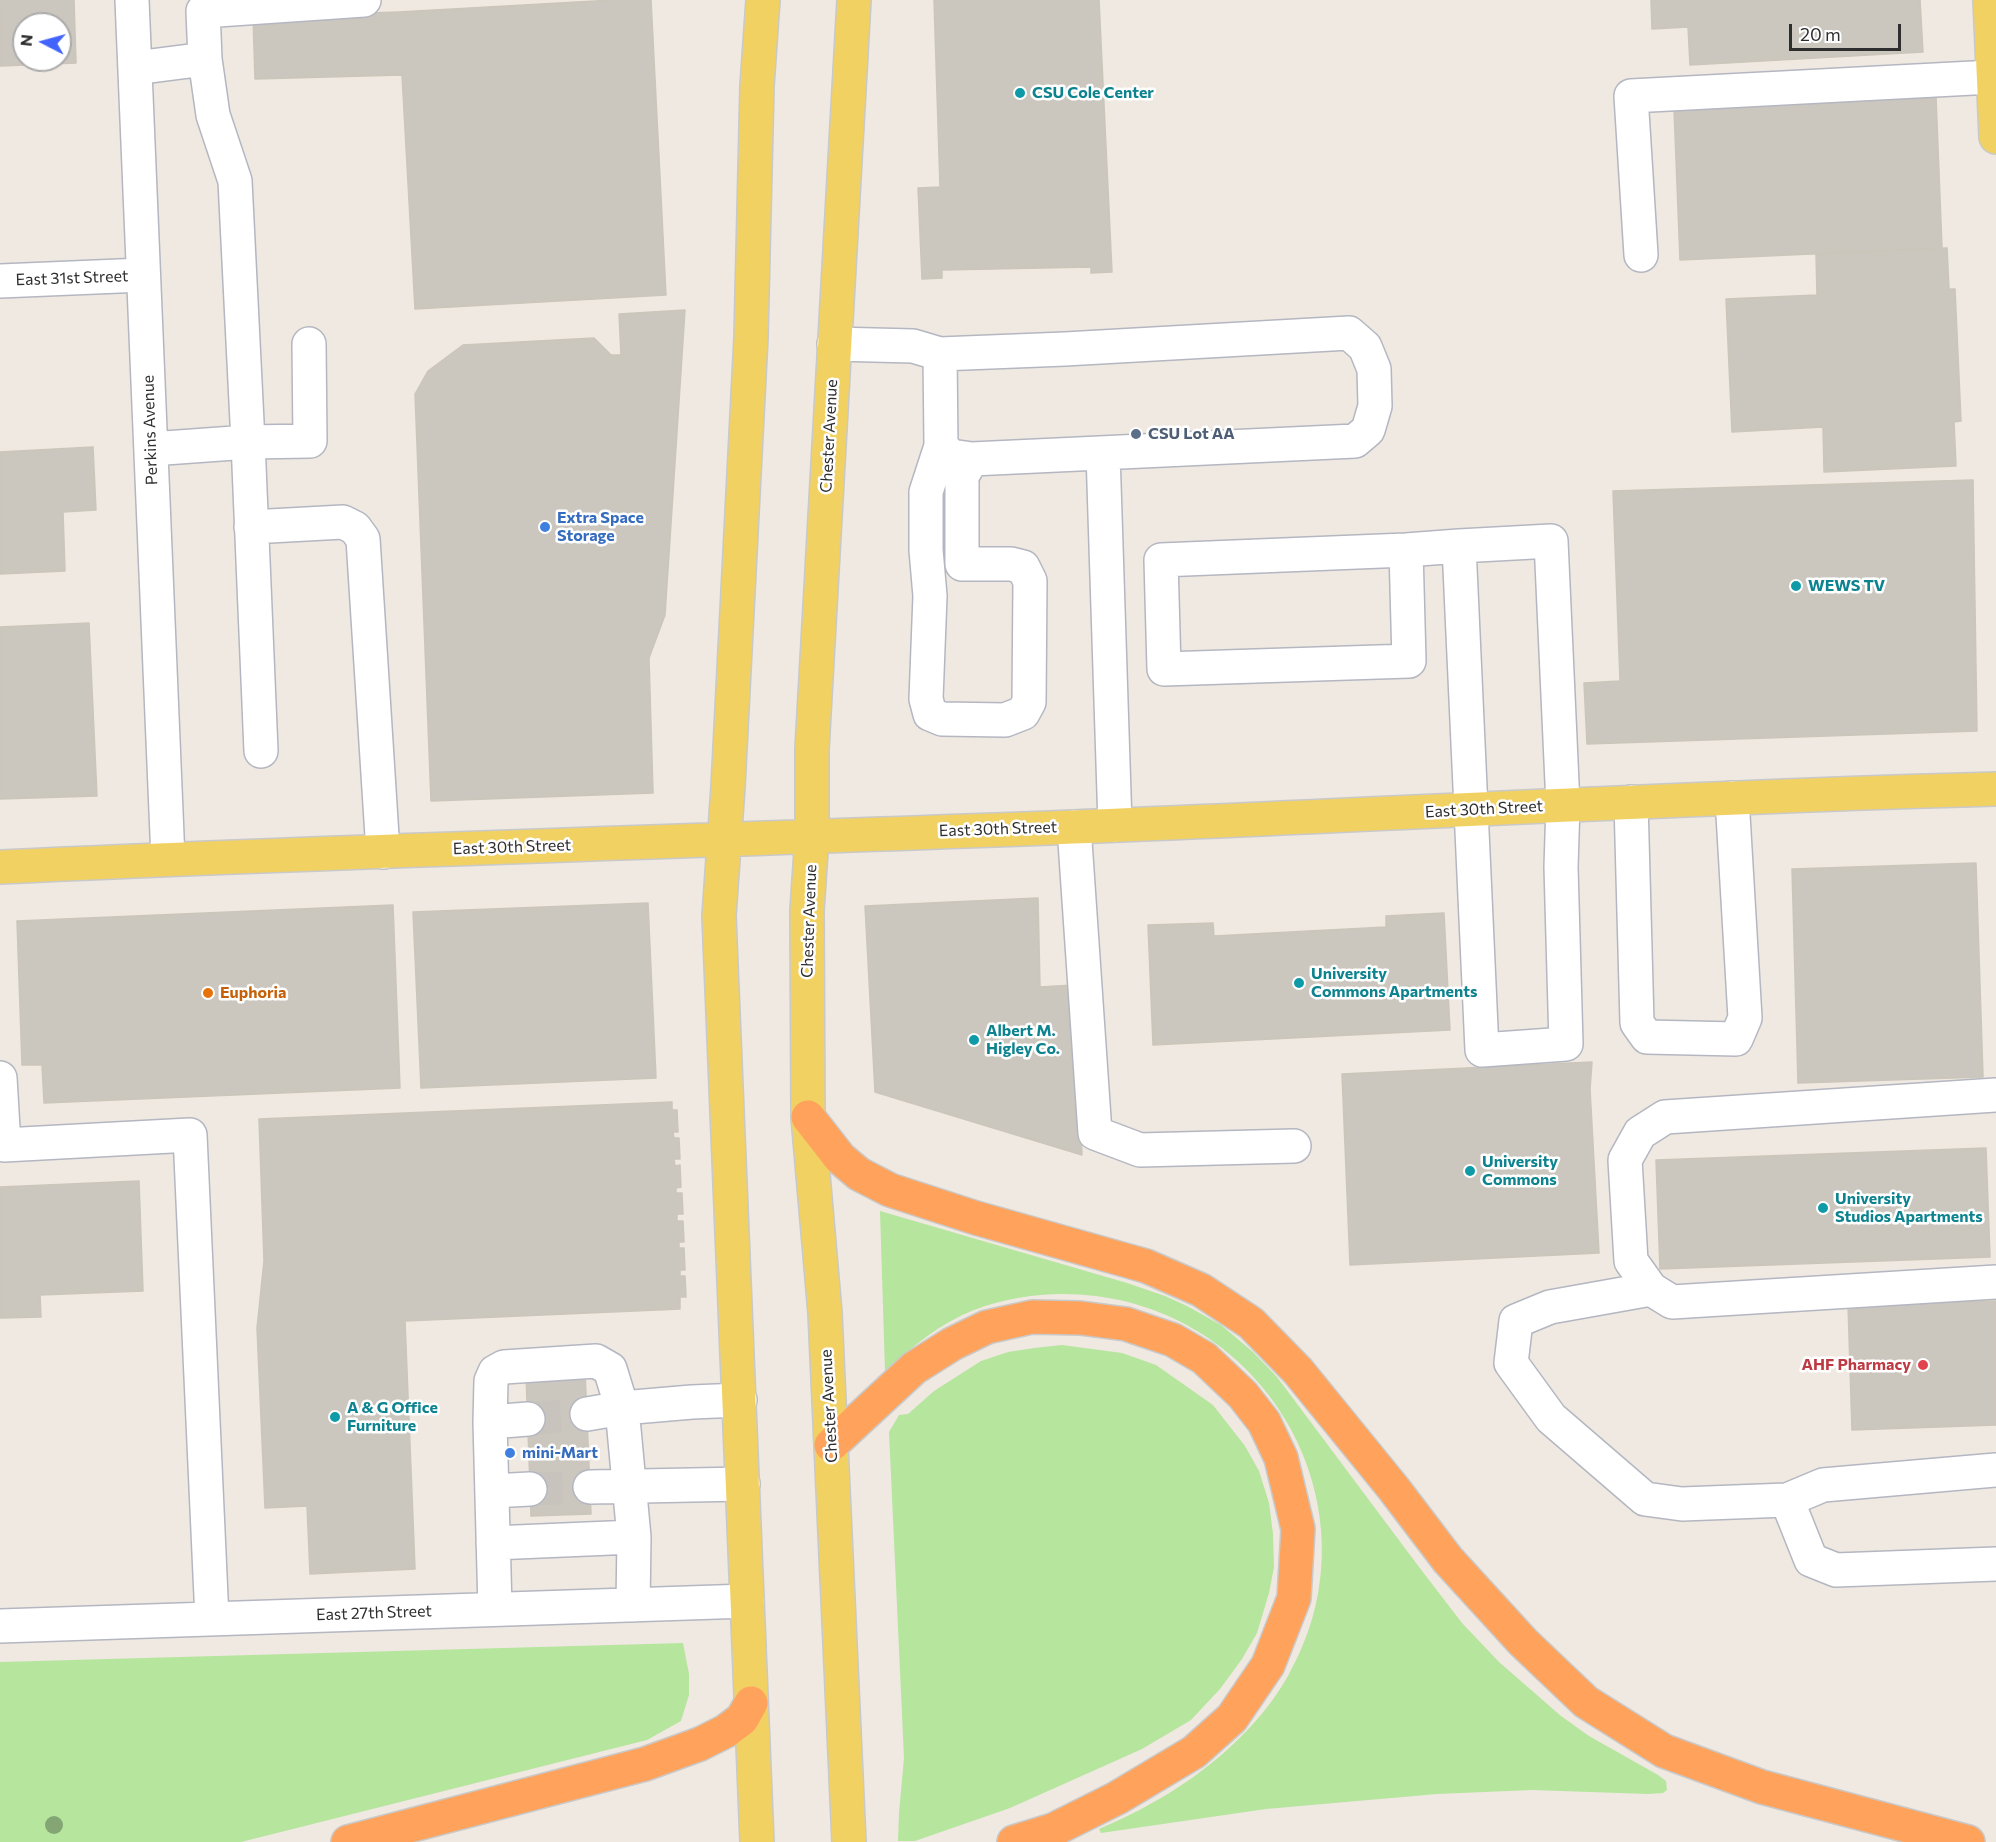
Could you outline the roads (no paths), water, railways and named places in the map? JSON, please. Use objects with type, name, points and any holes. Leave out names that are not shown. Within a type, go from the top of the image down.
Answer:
[{"type":"highway","points":[[808,1117],[840,1158],[859,1174],[890,1190],[976,1218],[1146,1266],[1201,1290],[1251,1323],[1298,1371],[1394,1489],[1448,1560],[1523,1642],[1586,1702],[1664,1751],[1762,1787],[1968,1842]]},
{"type":"highway","points":[[831,1445],[914,1368],[952,1344],[987,1328],[1032,1317],[1080,1318],[1126,1324],[1173,1340],[1204,1358],[1243,1395],[1264,1422],[1281,1458],[1298,1529],[1294,1599],[1268,1665],[1232,1718],[1194,1752],[1117,1798],[1053,1830],[1014,1842]]},
{"type":"highway","points":[[348,1842],[645,1764],[700,1744],[726,1731],[742,1719],[751,1703]]},
{"type":"main road","points":[[757,1842],[719,916],[751,349],[757,86],[763,0]]},
{"type":"main road","name":"Chester Avenue","points":[[849,1842],[825,1313],[808,1117],[807,910],[812,836],[812,749],[854,0]]},
{"type":"main road","points":[[1990,0],[1996,137]]},
{"type":"main road","name":"East 30th Street","points":[[0,867],[1074,827],[1631,802],[1996,789]]},
{"type":"street","name":"Perkins Avenue","points":[[132,0],[168,859]]},
{"type":"street","points":[[261,751],[235,181],[213,116],[203,11],[364,0]]},
{"type":"street","points":[[135,68],[206,59]]},
{"type":"street","points":[[1641,255],[1631,96],[1992,77]]},
{"type":"street","name":"East 31st Street","points":[[0,281],[143,275]]},
{"type":"street","points":[[834,344],[913,346],[940,354],[1349,333],[1365,346],[1374,369],[1375,406],[1368,430],[1355,441],[972,459],[951,456],[941,446]]},
{"type":"street","points":[[151,449],[248,442],[310,441],[309,344]]},
{"type":"street","points":[[930,596],[944,573],[962,564],[1011,564],[1023,567],[1030,581],[1029,702],[1023,713],[1005,720],[942,719],[930,714],[926,699],[930,596],[926,550],[926,492],[941,446],[940,354]]},
{"type":"street","points":[[1103,453],[1115,825]]},
{"type":"street","points":[[962,564],[962,476],[972,459]]},
{"type":"street","points":[[251,527],[343,522],[355,528],[363,539],[383,852]]},
{"type":"street","points":[[1406,550],[1408,661],[1164,669],[1161,560],[1406,550],[1459,546],[1551,541],[1563,805],[1561,867],[1566,1044],[1482,1050],[1459,546]]},
{"type":"street","points":[[1631,802],[1637,1023],[1647,1037],[1736,1040],[1745,1018],[1732,798]]},
{"type":"street","points":[[1074,827],[1095,1133],[1140,1150],[1294,1146]]},
{"type":"street","points":[[0,1078],[4,1145],[190,1135],[212,1619]]},
{"type":"street","points":[[1996,1095],[1665,1117],[1640,1133],[1625,1160],[1631,1261],[1651,1289],[1672,1302],[1996,1282]]},
{"type":"street","points":[[1651,1289],[1550,1307],[1516,1321],[1511,1363],[1551,1418],[1645,1499],[1682,1504],[1787,1500],[1823,1485],[1996,1470]]},
{"type":"street","points":[[495,1609],[491,1381],[495,1372],[504,1367],[596,1361],[610,1369],[622,1408],[634,1537],[633,1605]]},
{"type":"street","points":[[587,1414],[622,1408],[740,1400]]},
{"type":"street","points":[[490,1422],[528,1419]]},
{"type":"street","points":[[590,1487],[743,1484]]},
{"type":"street","points":[[492,1491],[530,1489]]},
{"type":"street","points":[[1787,1500],[1811,1560],[1836,1570],[1996,1564]]},
{"type":"street","points":[[493,1543],[634,1537]]},
{"type":"street","name":"East 27th Street","points":[[0,1626],[747,1601]]},
{"type":"tunnel","points":[[528,1419],[587,1414]]},
{"type":"tunnel","points":[[530,1489],[590,1487]]},
{"type":"place","name":"CSU Cole Center","points":[[1020,93]]},
{"type":"place","name":"CSU Lot AA","points":[[1136,434]]},
{"type":"place","name":"Extra Space Storage","points":[[545,527]]},
{"type":"place","name":"WEWS TV","points":[[1796,586]]},
{"type":"place","name":"University Commons Apartments","points":[[1299,983]]},
{"type":"place","name":"Euphoria","points":[[208,993]]},
{"type":"place","name":"Albert M. Higley Co.","points":[[974,1040]]},
{"type":"place","name":"University Commons","points":[[1470,1171]]},
{"type":"place","name":"University Studios Apartments","points":[[1823,1208]]},
{"type":"place","name":"AHF Pharmacy","points":[[1923,1365]]},
{"type":"place","name":"A & G Office Furniture","points":[[335,1417]]},
{"type":"place","name":"mini-Mart","points":[[510,1453]]}]
